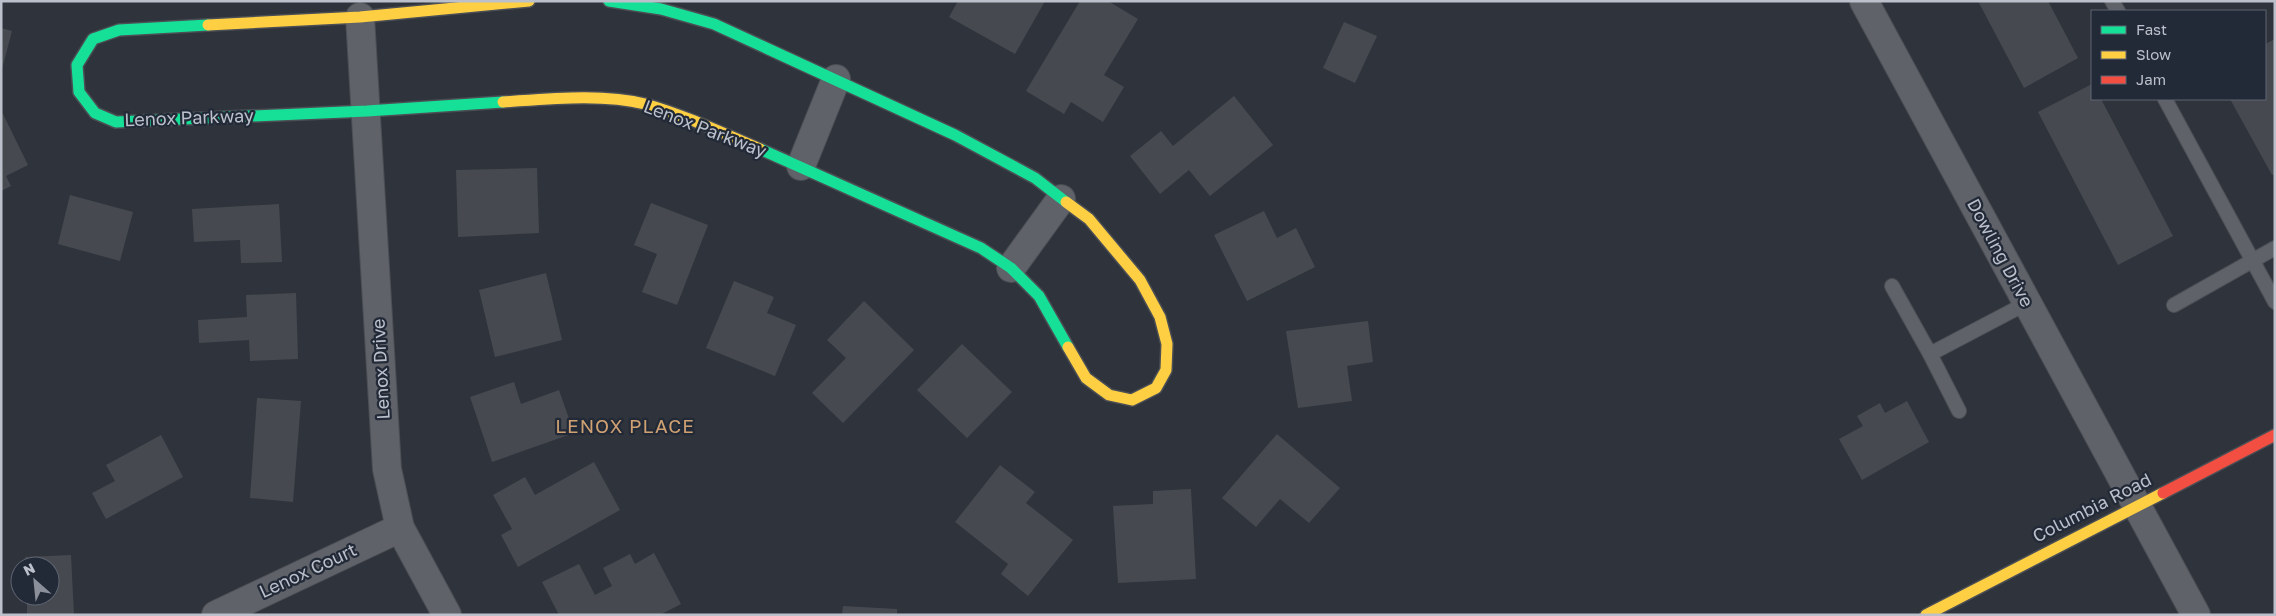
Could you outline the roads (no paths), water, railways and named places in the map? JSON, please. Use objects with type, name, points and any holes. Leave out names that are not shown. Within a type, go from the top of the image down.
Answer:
[{"type":"street","name":"Lenox Parkway","points":[[529,1],[360,17],[119,30],[93,39],[77,65],[80,92],[95,113],[116,122],[593,98],[644,104],[695,122],[801,166],[981,248],[1011,268],[1038,296],[1086,378],[1110,396],[1132,400],[1156,388],[1166,370],[1167,344],[1160,317],[1140,280],[1089,219],[1035,178],[955,135],[714,24],[661,9],[609,1]]},
{"type":"street","name":"Dowling Drive","points":[[1864,1],[2196,615]]},
{"type":"street","points":[[360,17],[367,110]]},
{"type":"street","points":[[801,166],[836,79]]},
{"type":"street","name":"Lenox Drive","points":[[367,110],[386,469],[400,528],[447,615]]},
{"type":"street","points":[[1011,268],[1061,199]]},
{"type":"street","name":"Columbia Road","points":[[1926,615],[2275,434]]},
{"type":"street","name":"Lenox Court","points":[[216,615],[400,528]]},
{"type":"lane","points":[[2166,100],[2275,302]]},
{"type":"lane","points":[[2174,305],[2275,248]]},
{"type":"lane","points":[[1892,286],[1959,411]]},
{"type":"lane","points":[[1930,354],[2027,303]]},
{"type":"district","name":"LENOX PLACE","points":[[625,426]]}]
